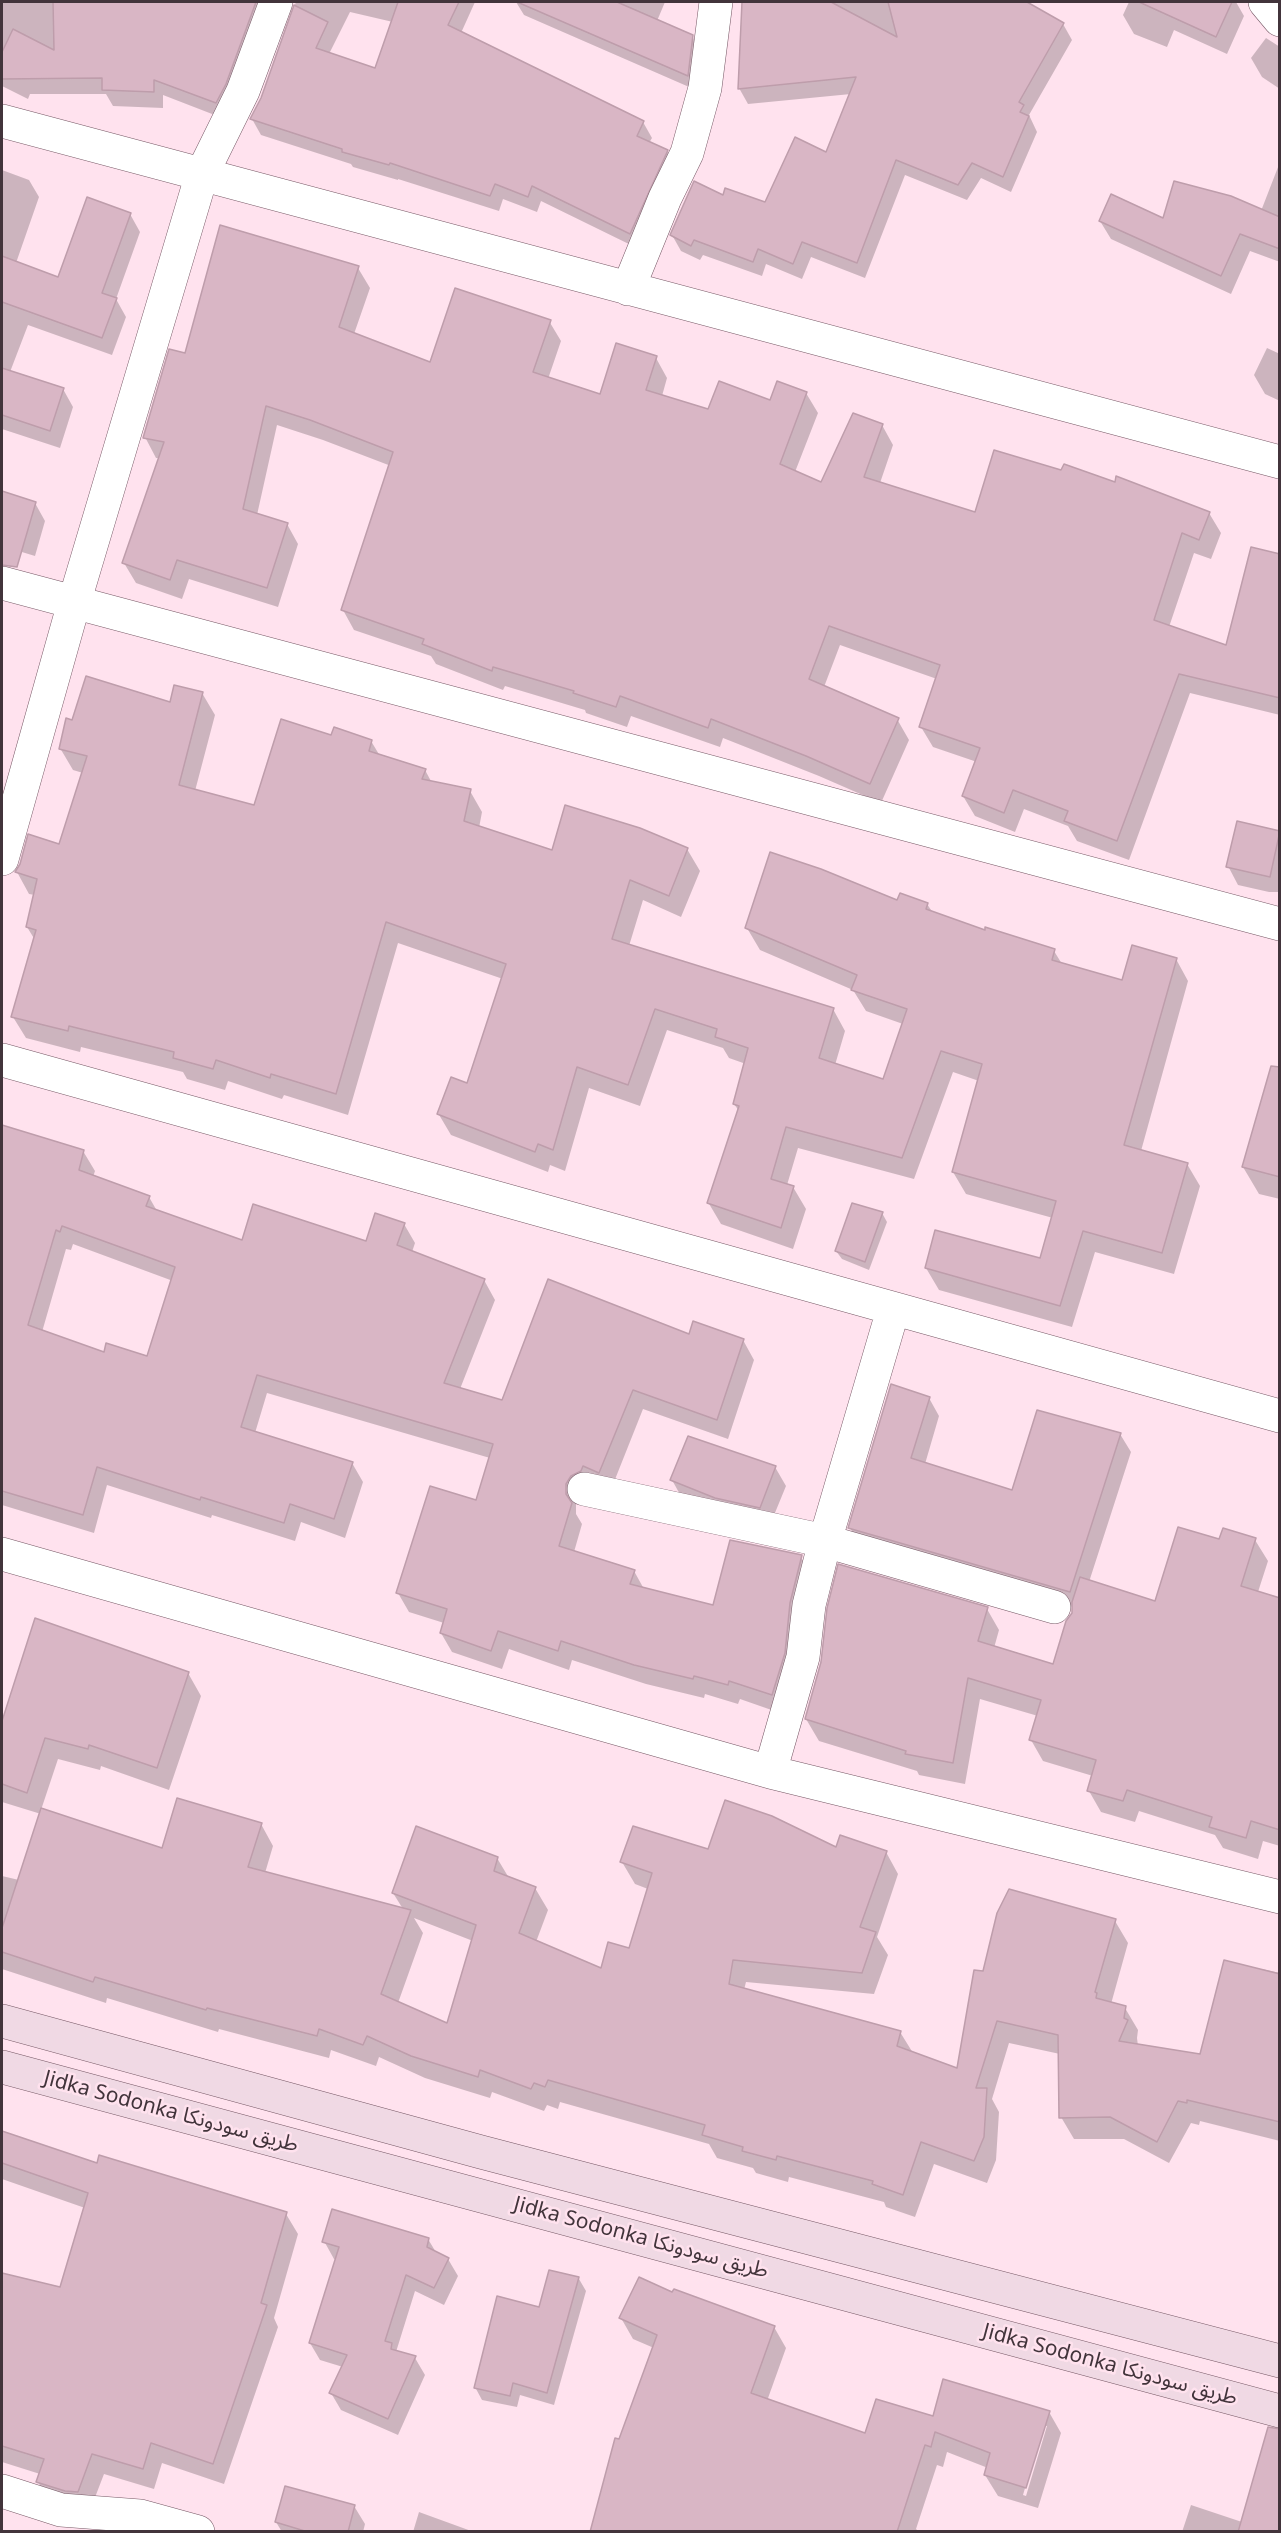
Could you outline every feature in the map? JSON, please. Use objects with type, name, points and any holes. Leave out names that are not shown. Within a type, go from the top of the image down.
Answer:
[{"type":"main road","name":"Jidka Sodonka طريق سودونكا","points":[[2,2021],[481,2152],[1280,2361]]},
{"type":"main road","name":"Jidka Sodonka طريق سودونكا","points":[[2,2067],[1280,2411]]},
{"type":"main road","points":[[469,2192],[481,2152]]},
{"type":"street","points":[[2,859],[74,603],[202,174],[243,91],[276,2]]},
{"type":"street","points":[[628,289],[664,198],[687,153],[705,88],[716,2]]},
{"type":"street","points":[[1265,2],[1280,20]]},
{"type":"street","points":[[2,121],[1280,462]]},
{"type":"street","points":[[2,583],[1280,924]]},
{"type":"street","points":[[2,1060],[1280,1416]]},
{"type":"street","points":[[770,1772],[803,1656],[809,1605],[825,1541],[893,1310]]},
{"type":"street","points":[[584,1489],[825,1541],[1054,1607]]},
{"type":"street","points":[[2,1554],[770,1772],[1280,1897]]},
{"type":"street","points":[[2,2491],[61,2510],[140,2516],[198,2532]]},
{"type":"building","points":[[53,2],[256,2],[226,84],[216,103],[154,80],[154,92],[102,90],[102,78],[2,79],[2,52],[13,29],[54,50]]},
{"type":"building","points":[[398,2],[459,2],[448,25],[644,121],[637,136],[668,150],[630,234],[532,186],[528,197],[495,184],[490,196],[390,163],[389,165],[342,152],[342,149],[250,119],[261,98],[294,5],[328,22],[316,48],[375,68]]},
{"type":"building","points":[[517,2],[617,2],[693,35],[688,76]]},
{"type":"building","points":[[742,2],[831,2],[897,37],[888,2],[1027,2],[1064,23],[1019,102],[1024,105],[1020,112],[1029,116],[1003,177],[972,163],[958,185],[896,160],[857,263],[802,242],[793,264],[758,249],[753,262],[694,240],[691,246],[670,235],[694,181],[723,195],[725,188],[765,202],[795,137],[826,152],[856,77],[738,89]]},
{"type":"building","points":[[1139,2],[1232,2],[1216,37]]},
{"type":"building","points":[[1174,181],[1231,196],[1280,217],[1280,249],[1240,234],[1221,276],[1099,221],[1111,194],[1163,218]]},
{"type":"building","points":[[87,197],[131,213],[102,293],[117,298],[102,338],[2,302],[2,256],[58,277]]},
{"type":"building","points":[[220,225],[359,266],[339,327],[430,362],[455,288],[551,320],[533,372],[600,394],[616,343],[657,356],[646,390],[708,409],[719,381],[770,400],[777,381],[807,392],[780,464],[821,482],[853,413],[883,424],[864,477],[975,512],[994,450],[1061,470],[1064,464],[1115,482],[1116,476],[1210,512],[1199,540],[1182,533],[1154,620],[1226,645],[1251,547],[1280,554],[1280,698],[1179,674],[1117,841],[1064,821],[1068,811],[1013,790],[1004,813],[962,796],[980,748],[919,727],[940,665],[829,626],[809,679],[899,718],[870,784],[711,719],[708,728],[620,696],[616,707],[573,693],[574,691],[493,667],[492,671],[422,644],[424,639],[341,610],[393,452],[310,420],[266,406],[243,509],[288,523],[267,588],[177,560],[170,580],[122,563],[164,442],[143,438],[169,349],[185,353]]},
{"type":"building","points":[[2,368],[64,388],[50,431],[2,415]]},
{"type":"building","points":[[2,491],[36,502],[17,567],[2,565]]},
{"type":"building","points":[[86,676],[170,702],[174,685],[203,692],[179,785],[254,805],[281,719],[331,735],[334,727],[372,740],[369,751],[426,769],[422,779],[471,789],[464,821],[552,850],[565,805],[640,828],[688,848],[669,896],[630,880],[612,939],[834,1008],[819,1058],[883,1079],[907,1009],[851,990],[857,975],[745,928],[770,852],[821,869],[897,900],[900,893],[928,903],[926,909],[985,930],[985,927],[1055,949],[1052,960],[1122,980],[1132,945],[1177,958],[1124,1145],[1188,1163],[1162,1253],[1083,1231],[1060,1306],[925,1268],[935,1230],[1040,1258],[1056,1201],[952,1172],[982,1064],[941,1051],[902,1158],[786,1127],[771,1179],[794,1186],[781,1228],[707,1203],[739,1106],[733,1104],[748,1048],[715,1037],[717,1029],[655,1009],[628,1085],[577,1067],[553,1150],[538,1144],[535,1152],[437,1114],[451,1077],[467,1083],[506,964],[386,922],[336,1094],[271,1074],[270,1078],[216,1060],[213,1069],[173,1058],[174,1052],[69,1026],[68,1031],[11,1017],[36,930],[26,927],[37,879],[15,872],[20,864],[28,834],[59,844],[87,756],[59,749],[66,718],[72,720]]},
{"type":"building","points":[[1237,821],[1280,831],[1270,877],[1226,867]]},
{"type":"building","points":[[1271,1066],[1280,1067],[1280,1177],[1242,1167]]},
{"type":"building","points":[[2,1125],[84,1150],[79,1170],[150,1196],[146,1206],[242,1240],[253,1204],[366,1241],[375,1213],[405,1223],[397,1245],[485,1279],[444,1383],[502,1400],[548,1279],[689,1334],[693,1321],[744,1339],[717,1420],[633,1390],[599,1473],[583,1466],[581,1471],[571,1476],[566,1484],[566,1494],[572,1503],[559,1546],[635,1570],[630,1584],[713,1605],[730,1540],[802,1555],[790,1603],[785,1653],[772,1695],[729,1681],[728,1685],[634,1665],[561,1641],[558,1651],[498,1631],[491,1651],[440,1633],[447,1609],[396,1593],[430,1486],[476,1500],[493,1444],[257,1375],[241,1427],[353,1462],[334,1519],[290,1504],[284,1523],[201,1497],[200,1500],[97,1467],[83,1515],[2,1491]],"holes":[[[62,1226],[175,1267],[147,1356],[106,1343],[104,1352],[28,1325],[56,1230],[60,1232]]]},
{"type":"building","points":[[852,1203],[883,1212],[865,1262],[835,1251]]},
{"type":"building","points":[[891,1384],[930,1397],[911,1458],[1012,1490],[1037,1410],[1121,1433],[1070,1592],[848,1528]]},
{"type":"building","points":[[688,1436],[776,1466],[760,1508],[715,1498],[670,1480]]},
{"type":"building","points":[[1178,1527],[1219,1539],[1223,1528],[1256,1538],[1241,1586],[1280,1598],[1280,1830],[1251,1821],[1246,1838],[1209,1827],[1212,1817],[1127,1790],[1123,1801],[1087,1791],[1096,1760],[1029,1740],[1041,1700],[968,1678],[953,1763],[905,1754],[906,1751],[805,1719],[821,1662],[827,1608],[838,1564],[988,1607],[978,1641],[1053,1664],[1066,1621],[1072,1613],[1072,1602],[1080,1577],[1155,1601]]},
{"type":"building","points":[[35,1618],[189,1672],[157,1768],[89,1745],[88,1749],[45,1738],[27,1793],[2,1784],[2,1721]]},
{"type":"building","points":[[177,1798],[262,1823],[248,1867],[411,1910],[381,1994],[447,2023],[476,1925],[392,1893],[416,1826],[498,1857],[494,1871],[536,1887],[519,1933],[601,1968],[608,1942],[629,1948],[652,1873],[620,1862],[633,1826],[708,1849],[725,1800],[772,1816],[836,1847],[840,1835],[887,1851],[860,1927],[876,1932],[862,1973],[733,1960],[729,1984],[901,2031],[897,2046],[957,2068],[974,1970],[983,1971],[997,1913],[1009,1889],[1116,1919],[1095,1992],[1097,1993],[1096,1998],[1126,2006],[1124,2018],[1128,2020],[1119,2041],[1200,2054],[1224,1960],[1280,1974],[1280,2122],[1187,2100],[1187,2103],[1178,2101],[1157,2142],[1110,2117],[1059,2118],[1058,2035],[997,2021],[976,2088],[987,2088],[984,2137],[974,2161],[921,2142],[903,2195],[872,2184],[873,2181],[777,2156],[776,2160],[742,2151],[743,2147],[702,2135],[705,2125],[548,2080],[545,2087],[534,2083],[531,2089],[480,2070],[478,2077],[411,2056],[367,2036],[363,2045],[319,2029],[317,2036],[207,2008],[206,2010],[95,1977],[93,1982],[2,1952],[2,1928],[41,1808],[162,1848]]},
{"type":"building","points":[[2,2131],[97,2163],[99,2155],[287,2212],[261,2303],[267,2305],[213,2464],[151,2443],[143,2469],[92,2454],[78,2492],[65,2491],[36,2482],[44,2459],[2,2446],[2,2273],[60,2287],[88,2193],[2,2163]]},
{"type":"building","points":[[332,2209],[429,2238],[427,2247],[449,2258],[434,2288],[406,2275],[385,2341],[392,2343],[391,2349],[416,2356],[388,2419],[329,2393],[347,2355],[309,2343],[339,2247],[322,2242]]},
{"type":"building","points":[[549,2270],[579,2277],[547,2393],[513,2383],[510,2396],[474,2388],[497,2296],[539,2307]]},
{"type":"building","points":[[639,2277],[672,2292],[674,2289],[775,2326],[751,2393],[865,2433],[876,2399],[933,2416],[943,2379],[1050,2411],[1026,2488],[984,2475],[990,2453],[935,2432],[931,2447],[925,2445],[897,2532],[590,2532],[615,2438],[619,2439],[657,2335],[619,2318]]},
{"type":"building","points":[[1268,2427],[1280,2429],[1280,2532],[1238,2532]]},
{"type":"building","points":[[285,2486],[355,2505],[348,2532],[308,2532],[275,2522]]}]
